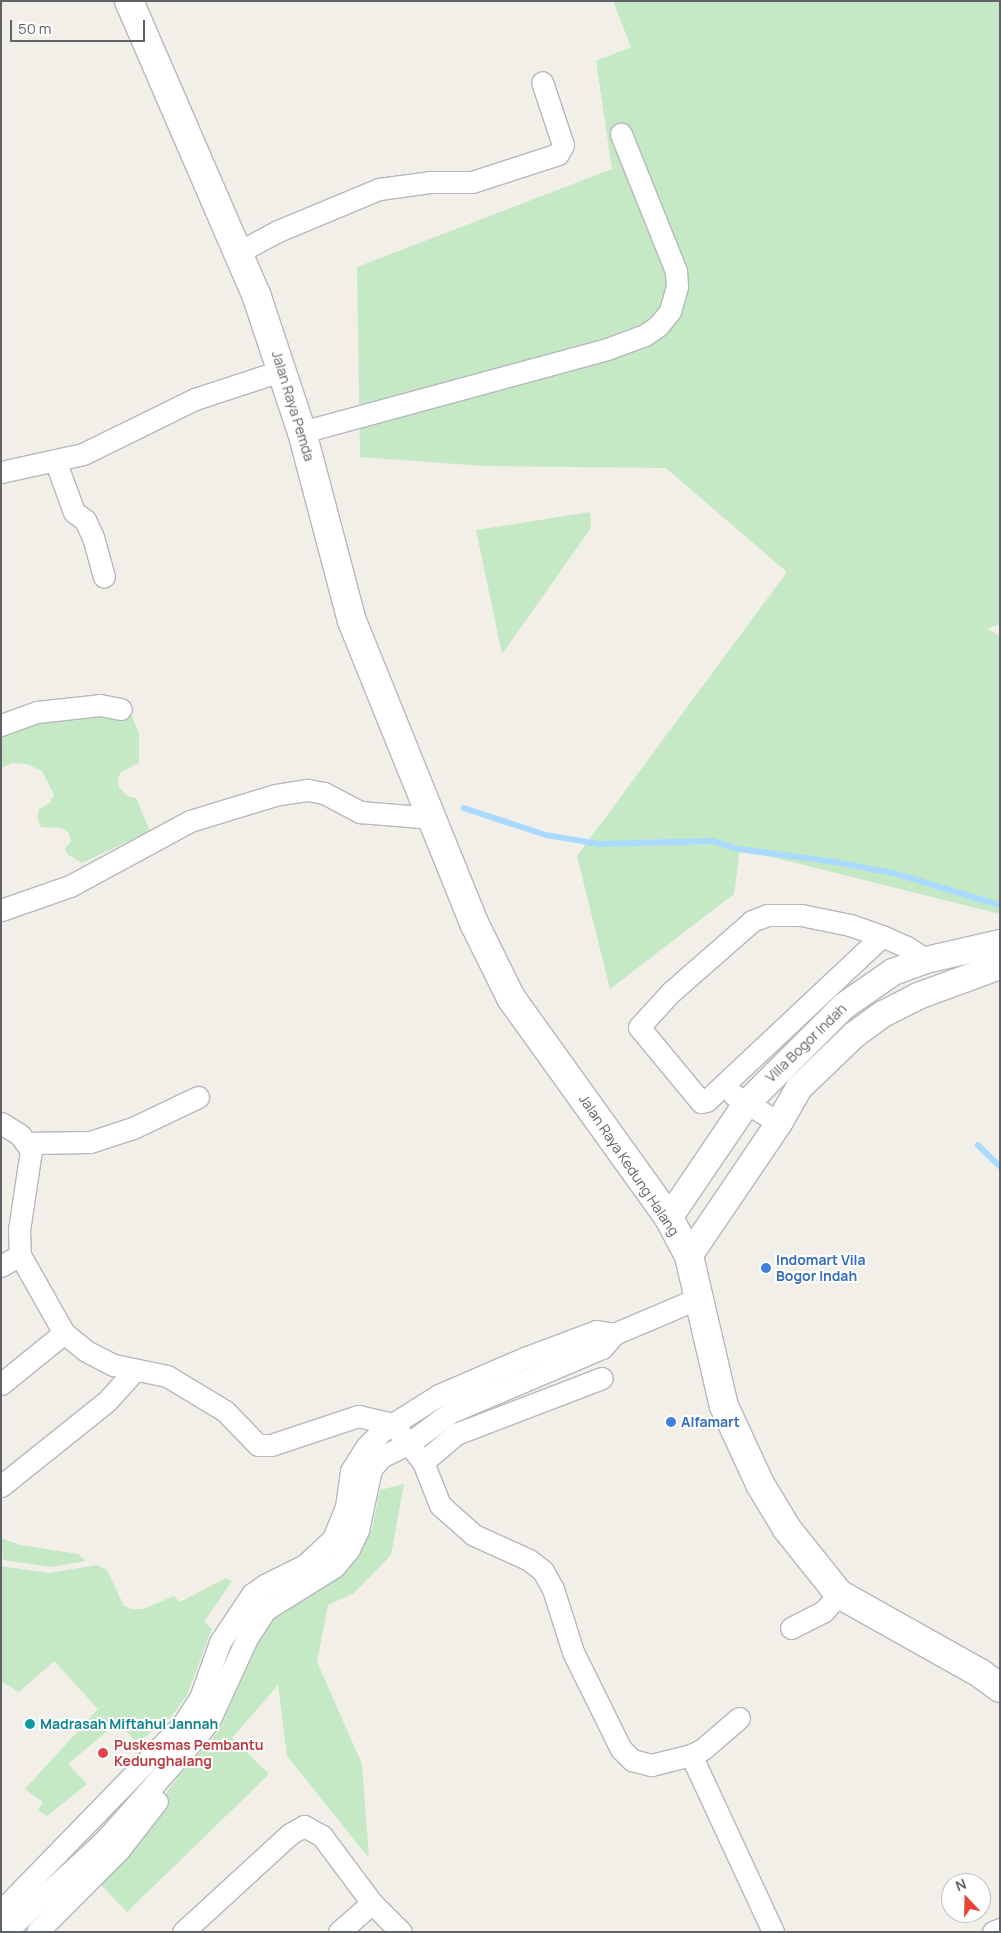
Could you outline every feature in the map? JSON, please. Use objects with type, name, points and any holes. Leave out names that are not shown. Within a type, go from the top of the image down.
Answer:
[{"type":"main road","name":"Jalan Raya Pemda","points":[[129,1],[256,294],[283,370],[302,432],[352,621],[433,818]]},
{"type":"main road","name":"Jalan Raya Kedung Halang","points":[[433,818],[475,925],[511,998],[668,1218],[690,1256],[701,1297],[724,1406],[760,1484],[787,1529],[839,1594],[980,1673],[1000,1688]]},
{"type":"street","points":[[237,253],[278,231],[380,189],[430,182],[472,182],[558,154],[563,145],[542,82]]},
{"type":"street","points":[[302,432],[608,349],[645,335],[658,326],[670,311],[677,286],[676,271],[621,134]]},
{"type":"street","points":[[1,472],[55,460],[104,445],[195,400],[283,370]]},
{"type":"street","points":[[55,460],[74,512],[85,520],[93,537],[104,578]]},
{"type":"street","points":[[1,725],[37,712],[100,705],[121,709]]},
{"type":"street","points":[[1,910],[70,886],[190,821],[275,795],[308,790],[324,793],[360,812],[433,818]]},
{"type":"street","points":[[882,936],[712,1098],[701,1102],[639,1027],[671,992],[752,920],[768,915],[801,915],[850,925],[882,936],[926,960]]},
{"type":"street","name":"Villa Bogor Indah","points":[[668,1218],[702,1165],[747,1103],[778,1068],[858,995],[893,972],[926,960],[1000,943]]},
{"type":"street","name":"Villa Bogor Indah","points":[[690,1256],[779,1123],[799,1088],[854,1035],[918,996],[1000,966]]},
{"type":"street","points":[[723,1089],[779,1123]]},
{"type":"street","points":[[27,1143],[90,1142],[134,1128],[198,1097]]},
{"type":"street","points":[[1,1123],[27,1143],[31,1150],[30,1168],[19,1230],[20,1255],[64,1333],[86,1351],[114,1365],[167,1376],[225,1411],[258,1445],[271,1445],[358,1416],[393,1424],[422,1462],[440,1505],[474,1535],[529,1560],[543,1571],[553,1589],[573,1652],[621,1749],[632,1760],[651,1765],[691,1755],[703,1749],[739,1718]]},
{"type":"street","points":[[702,1165],[734,1188]]},
{"type":"street","points":[[1,1266],[20,1255]]},
{"type":"street","points":[[7,1926],[183,1724],[200,1698],[220,1642],[234,1616],[264,1584],[304,1565],[333,1539],[355,1506],[371,1469],[381,1457],[408,1444],[451,1412],[602,1348],[614,1334],[701,1297]]},
{"type":"street","points":[[37,1932],[111,1845],[209,1720],[248,1638],[265,1610],[334,1567],[352,1543],[355,1506],[351,1471],[366,1447],[393,1424],[438,1395],[596,1331],[614,1334]]},
{"type":"street","points":[[1,1384],[64,1333]]},
{"type":"street","points":[[1,1486],[107,1401],[136,1370]]},
{"type":"street","points":[[422,1462],[456,1434],[602,1378]]},
{"type":"street","points":[[791,1628],[823,1612],[839,1594]]},
{"type":"street","points":[[691,1755],[749,1874],[773,1932]]},
{"type":"street","points":[[183,1932],[290,1834],[304,1826],[322,1836],[372,1903],[401,1932]]},
{"type":"street","points":[[7,1926],[111,1845]]},
{"type":"street","points":[[339,1932],[372,1903]]},
{"type":"street","points":[[993,1932],[1000,1930]]},
{"type":"green space","points":[[613,1],[1000,1],[1000,624],[987,629],[1000,636],[1000,914],[740,849],[734,894],[610,989],[577,856],[787,572],[666,468],[484,466],[360,457],[357,267],[612,169],[596,61],[631,47]]},
{"type":"green space","points":[[590,512],[591,528],[502,654],[476,530]]},
{"type":"green space","points":[[97,706],[131,715],[139,733],[139,763],[122,771],[118,777],[119,787],[127,796],[136,798],[150,831],[82,863],[67,854],[65,848],[71,842],[69,833],[62,828],[41,827],[37,817],[39,809],[50,803],[54,795],[42,771],[27,764],[12,763],[1,768],[1,727]]},
{"type":"green space","points":[[404,1484],[391,1555],[354,1593],[328,1605],[317,1662],[362,1764],[369,1858],[287,1756],[278,1685],[232,1738],[269,1774],[127,1912],[100,1884],[138,1843],[132,1836],[180,1775],[218,1732],[252,1657],[265,1610],[344,1563],[372,1529],[380,1490]]},
{"type":"green space","points":[[1,1538],[20,1545],[78,1554],[86,1561],[51,1567],[3,1560]]},
{"type":"green space","points":[[97,1565],[107,1570],[124,1606],[131,1609],[143,1609],[174,1596],[180,1602],[226,1578],[232,1581],[204,1622],[212,1629],[187,1695],[172,1716],[137,1743],[118,1722],[68,1764],[87,1784],[47,1816],[38,1810],[43,1802],[25,1789],[98,1709],[54,1661],[19,1692],[1,1681],[1,1566],[49,1573]]},
{"type":"green space","points":[[155,1765],[159,1769],[1,1926]]},
{"type":"waterway","points":[[464,808],[546,835],[600,844],[713,841],[739,849],[829,861],[893,873],[1000,905]]},
{"type":"waterway","points":[[978,1145],[1000,1166]]},
{"type":"place","name":"Indomart Vila Bogor Indah","points":[[766,1268]]},
{"type":"place","name":"Alfamart","points":[[671,1422]]},
{"type":"place","name":"Madrasah Miftahul Jannah","points":[[30,1724]]},
{"type":"place","name":"Puskesmas Pembantu Kedunghalang","points":[[103,1753]]}]
